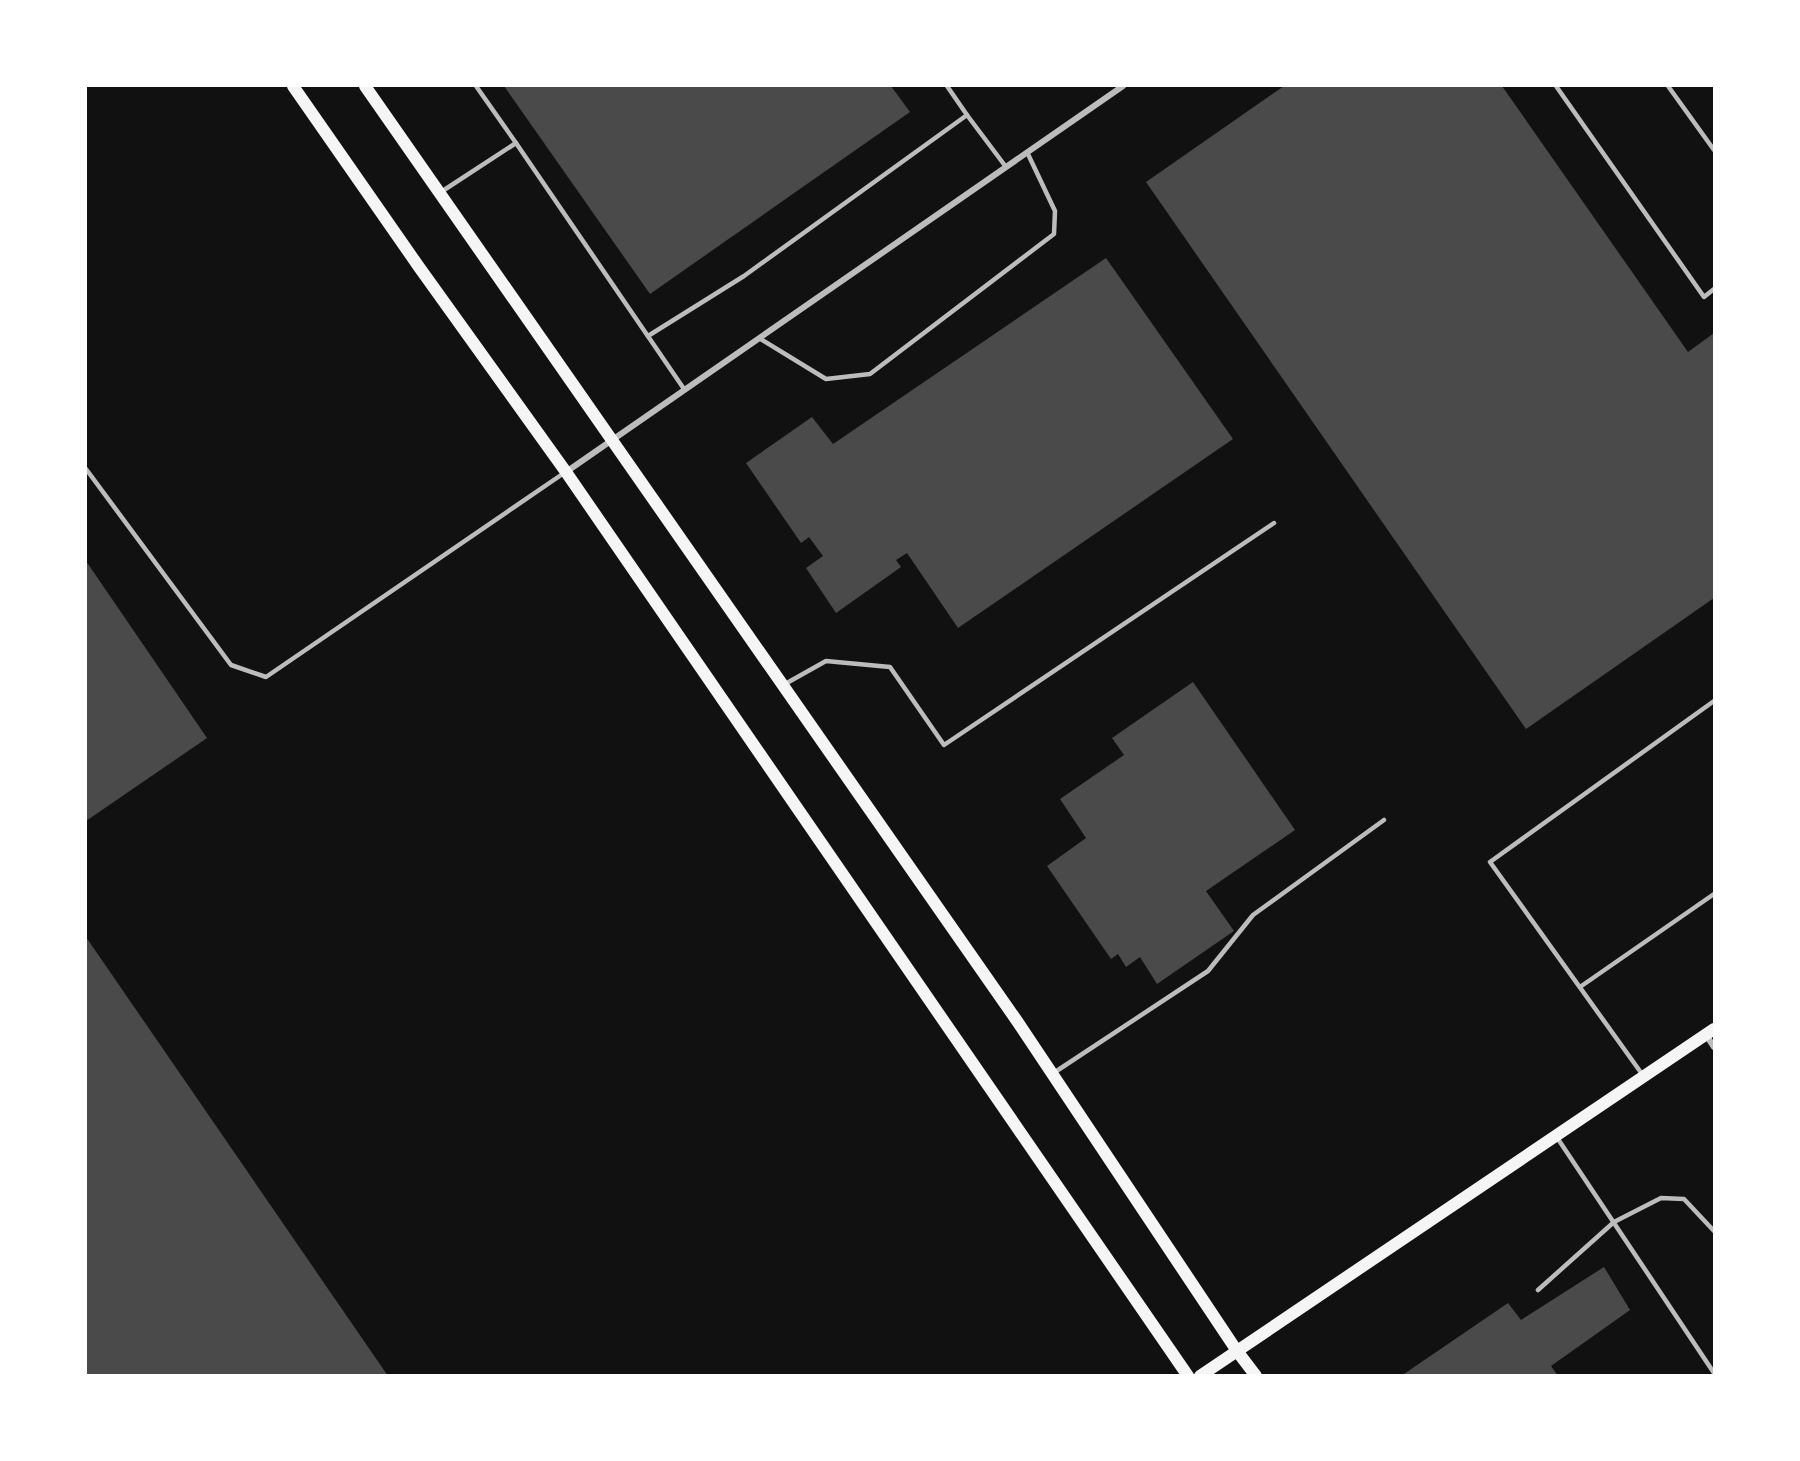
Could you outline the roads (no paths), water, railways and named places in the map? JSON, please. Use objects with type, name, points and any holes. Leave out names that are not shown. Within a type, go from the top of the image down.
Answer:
[{"type":"main road","points":[[293,86],[566,472],[1188,1376]]},
{"type":"main road","points":[[365,86],[1052,1074],[1256,1376]]},
{"type":"main road","points":[[1200,1376],[1710,1032]]},
{"type":"street","points":[[566,472],[1123,86]]},
{"type":"street","points":[[1710,1032],[1714,1047]]},
{"type":"lane","points":[[476,86],[684,389]]},
{"type":"lane","points":[[947,86],[1006,166]]},
{"type":"lane","points":[[1556,86],[1704,297],[1714,289]]},
{"type":"lane","points":[[1668,86],[1714,150]]},
{"type":"lane","points":[[648,336],[744,276],[967,115]]},
{"type":"lane","points":[[439,194],[516,142]]},
{"type":"lane","points":[[759,338],[826,379],[870,374],[1054,234],[1055,211],[1027,152]]},
{"type":"lane","points":[[86,469],[231,664],[266,677],[566,472]]},
{"type":"lane","points":[[783,686],[826,661],[890,667],[944,745],[1274,523]]},
{"type":"lane","points":[[1644,1077],[1490,862],[1714,701]]},
{"type":"lane","points":[[1052,1074],[1208,971],[1253,915],[1384,820]]},
{"type":"lane","points":[[1580,987],[1714,894]]},
{"type":"lane","points":[[1556,1136],[1714,1373]]},
{"type":"lane","points":[[1538,1290],[1614,1222],[1661,1198],[1684,1199],[1714,1230]]}]
